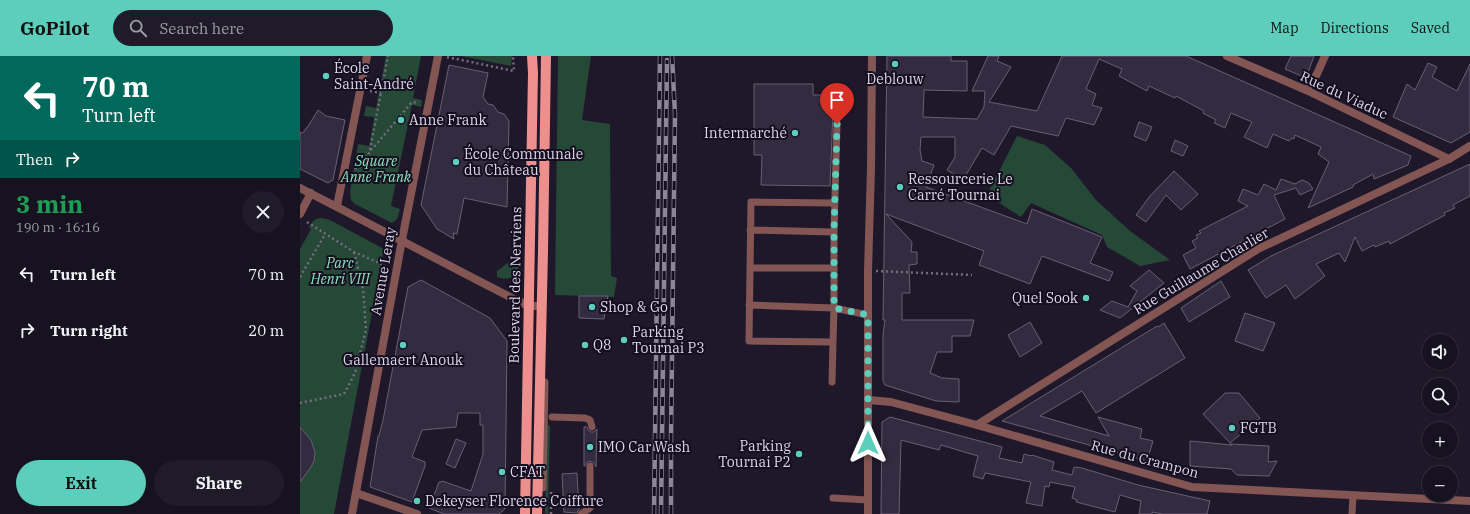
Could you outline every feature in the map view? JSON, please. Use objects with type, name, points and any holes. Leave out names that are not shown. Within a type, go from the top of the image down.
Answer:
[{"type":"main road","name":"Boulevard des Nerviens","points":[[525,514],[533,73],[532,56]]},
{"type":"main road","name":"Boulevard des Nerviens","points":[[537,514],[546,56]]},
{"type":"street","points":[[337,206],[368,56]]},
{"type":"street","name":"Avenue Leray","points":[[352,514],[402,240],[438,56]]},
{"type":"street","points":[[868,514],[868,271],[872,168],[872,56]]},
{"type":"street","name":"Rue du Viaduc","points":[[1227,56],[1306,90],[1449,159]]},
{"type":"street","points":[[1306,90],[1317,74],[1325,56]]},
{"type":"street","name":"Rue Guillaume Charlier","points":[[977,425],[1258,250],[1449,159],[1470,146]]},
{"type":"street","points":[[300,188],[529,306],[542,306]]},
{"type":"street","points":[[300,214],[311,193]]},
{"type":"street","name":"Rue du Crampon","points":[[869,400],[891,402],[977,425],[1192,487],[1470,501]]},
{"type":"street","points":[[356,493],[417,514]]},
{"type":"lane","points":[[542,514],[550,56]]},
{"type":"lane","points":[[832,382],[837,124]]},
{"type":"lane","points":[[833,342],[749,341],[750,230],[751,202],[835,203]]},
{"type":"lane","points":[[750,230],[834,232]]},
{"type":"lane","points":[[750,268],[834,268]]},
{"type":"lane","points":[[749,305],[834,308],[868,315]]},
{"type":"lane","points":[[552,417],[585,418],[590,420],[592,427]]},
{"type":"lane","points":[[581,514],[590,508],[590,466]]},
{"type":"lane","points":[[1352,514],[1353,495]]},
{"type":"lane","points":[[833,498],[868,500]]},
{"type":"path","points":[[354,170],[370,150],[388,56]]},
{"type":"path","points":[[455,56],[454,58],[514,71],[513,56]]},
{"type":"path","points":[[370,150],[412,102]]},
{"type":"path","points":[[307,222],[354,252],[382,264]]},
{"type":"path","points":[[300,277],[324,234]]},
{"type":"path","points":[[300,404],[344,394],[355,373],[366,330],[363,289],[354,252]]},
{"type":"path","points":[[868,271],[972,275]]},
{"type":"green space","name":"Square Anne Frank","points":[[386,56],[421,56],[413,98],[422,100],[421,107],[412,105],[391,206],[400,209],[397,219],[392,223],[355,204],[351,200],[350,192],[358,144],[369,146],[374,117],[364,116],[366,106],[376,108]]},
{"type":"green space","points":[[461,56],[512,56],[511,66]]},
{"type":"green space","points":[[558,56],[591,56],[582,120],[610,124],[611,276],[617,278],[614,297],[555,295]]},
{"type":"green space","points":[[1017,136],[1045,145],[1071,168],[1096,200],[1130,231],[1170,260],[1140,266],[1107,247],[1102,235],[1031,203],[1021,217],[987,195]]},
{"type":"green space","name":"Parc Henri VIII","points":[[319,218],[330,220],[384,249],[334,514],[300,514],[300,249],[311,229],[309,227],[311,223]]},
{"type":"green space","points":[[515,258],[520,258],[520,263],[515,275],[507,279],[497,277],[497,271]]},
{"type":"green space","points":[[547,425],[550,426],[548,514],[545,513]]},
{"type":"building","points":[[887,56],[951,56],[951,61],[967,61],[967,91],[924,90],[923,117],[977,119],[984,107],[985,91],[972,91],[988,56],[999,56],[997,61],[1011,67],[989,102],[1037,111],[1062,56],[1186,56],[1411,156],[1408,165],[1374,179],[1373,174],[1353,185],[1353,187],[1308,208],[1329,162],[1318,154],[1321,147],[1295,135],[1294,139],[1292,138],[1289,141],[1273,134],[1267,148],[1244,137],[1252,122],[1231,113],[1225,128],[1214,123],[1216,120],[1203,113],[1204,111],[1176,96],[1175,98],[1149,86],[1147,91],[1119,76],[1122,69],[1099,59],[1086,89],[1096,94],[1092,105],[1102,108],[1094,125],[1066,118],[1058,136],[1011,126],[994,155],[982,148],[963,180],[947,170],[955,157],[955,137],[921,137],[920,150],[922,161],[934,165],[926,187],[1027,224],[1032,209],[1102,237],[1090,263],[1113,272],[1109,281],[1042,256],[1030,284],[979,265],[984,251],[886,214],[912,242],[911,252],[917,252],[917,264],[909,265],[910,293],[902,293],[902,320],[974,320],[970,336],[952,336],[952,352],[937,352],[930,373],[942,378],[959,379],[959,402],[936,401],[885,385],[883,381],[883,335],[885,320],[883,320]]},
{"type":"building","points":[[1291,56],[1314,56],[1306,78],[1285,69]]},
{"type":"building","points":[[1428,63],[1437,67],[1432,77],[1457,91],[1470,64],[1470,132],[1451,143],[1393,117],[1407,84],[1415,90]]},
{"type":"building","name":"École Communale du Château","points":[[449,65],[488,73],[483,97],[488,104],[493,105],[498,112],[504,114],[509,121],[507,207],[464,198],[457,234],[453,233],[454,239],[437,229],[421,205]]},
{"type":"building","points":[[754,84],[813,84],[813,95],[833,95],[833,99],[843,99],[843,110],[833,111],[830,186],[761,185],[762,155],[754,155]]},
{"type":"building","points":[[318,110],[326,116],[345,120],[333,180],[328,183],[300,169],[300,133],[304,132]]},
{"type":"building","points":[[1139,122],[1152,127],[1146,141],[1134,136]]},
{"type":"building","points":[[1175,140],[1188,146],[1183,156],[1171,151]]},
{"type":"building","points":[[1470,164],[1470,196],[1453,205],[1455,208],[1444,213],[1445,215],[1390,244],[1389,241],[1375,247],[1374,245],[1362,251],[1355,237],[1345,262],[1339,253],[1316,264],[1325,276],[1295,299],[1286,285],[1266,298],[1248,270],[1271,256]]},
{"type":"building","points":[[1174,171],[1198,194],[1181,210],[1166,195],[1146,222],[1136,215],[1150,196]]},
{"type":"building","points":[[1281,179],[1295,184],[1302,180],[1309,183],[1313,189],[1300,195],[1296,188],[1274,195],[1285,219],[1190,269],[1183,255],[1196,248],[1192,241],[1198,238],[1196,235],[1201,233],[1199,231],[1248,206],[1238,201],[1243,189],[1258,195],[1264,184],[1276,190]]},
{"type":"building","points":[[1149,270],[1164,283],[1120,318],[1100,310],[1112,301],[1128,307],[1137,291],[1130,286]]},
{"type":"building","points":[[421,280],[490,318],[507,341],[505,509],[499,514],[444,514],[429,508],[439,482],[442,481],[471,491],[483,454],[483,425],[480,425],[480,413],[458,413],[456,427],[422,430],[412,457],[425,462],[425,466],[412,502],[370,487],[378,436],[383,420],[408,287]]},
{"type":"building","points":[[1221,281],[1230,297],[1189,322],[1181,308]]},
{"type":"building","name":"Shop & Go","points":[[579,296],[608,296],[604,319],[579,318]]},
{"type":"building","points":[[1245,313],[1275,323],[1263,351],[1235,341]]},
{"type":"building","points":[[1030,322],[1042,343],[1020,357],[1008,335]]},
{"type":"building","points":[[1164,323],[1185,358],[1096,413],[1082,391],[1040,416],[1109,436],[1098,417],[1142,429],[1140,438],[1153,441],[1147,461],[1002,421],[1157,326],[1158,327]]},
{"type":"building","points":[[1225,393],[1239,393],[1260,418],[1230,443],[1203,414]]},
{"type":"building","points":[[890,417],[1002,447],[999,458],[1022,463],[1024,454],[1032,455],[1054,462],[1052,470],[1072,475],[1074,467],[1082,468],[1138,485],[1210,501],[1207,514],[1163,514],[1152,512],[1152,514],[1139,514],[1141,501],[1120,495],[1115,512],[1076,502],[1077,500],[1072,498],[1075,487],[1050,482],[1049,487],[1045,486],[1042,506],[1026,503],[1031,482],[985,473],[983,479],[973,476],[978,456],[941,445],[939,450],[901,440],[899,514],[881,514],[882,422]]},
{"type":"building","points":[[300,427],[311,440],[315,453],[314,461],[311,467],[300,482]]},
{"type":"building","name":"IMO Car Wash","points":[[584,427],[587,427],[591,432],[594,432],[597,429],[596,467],[594,463],[590,461],[584,466]]},
{"type":"building","points":[[456,439],[466,443],[455,468],[446,464]]},
{"type":"building","points":[[1190,441],[1232,445],[1230,444],[1269,446],[1268,462],[1277,461],[1269,476],[1237,475],[1231,469],[1190,466]]},
{"type":"building","points":[[577,473],[579,510],[576,513],[564,512],[562,474]]},
{"type":"railway","points":[[654,514],[660,56]]},
{"type":"railway","points":[[671,514],[675,114],[672,56]]},
{"type":"railway","points":[[661,514],[667,60]]},
{"type":"place","name":"Deblouw","points":[[895,64]]},
{"type":"place","name":"École Saint-André","points":[[326,76]]},
{"type":"place","name":"Anne Frank","points":[[401,120]]},
{"type":"place","name":"Intermarché","points":[[795,133]]},
{"type":"place","name":"École Communale du Château","points":[[456,162]]},
{"type":"place","name":"Ressourcerie Le Carré Tournai","points":[[900,187]]},
{"type":"place","name":"Quel Sook","points":[[1086,298]]},
{"type":"place","name":"Shop & Go","points":[[592,307]]},
{"type":"place","name":"Parking Tournai P3","points":[[624,340]]},
{"type":"place","name":"Gallemaert Anouk","points":[[403,345]]},
{"type":"place","name":"Q8","points":[[585,345]]},
{"type":"place","name":"FGTB","points":[[1232,428]]},
{"type":"place","name":"IMO Car Wash","points":[[590,447]]},
{"type":"place","name":"Parking Tournai P2","points":[[799,454]]},
{"type":"place","name":"CFAT","points":[[502,472]]},
{"type":"place","name":"Dekeyser Florence Coiffure","points":[[417,501]]},
{"type":"route","points":[[837,124],[834,232],[834,308],[868,315],[868,443]]}]
